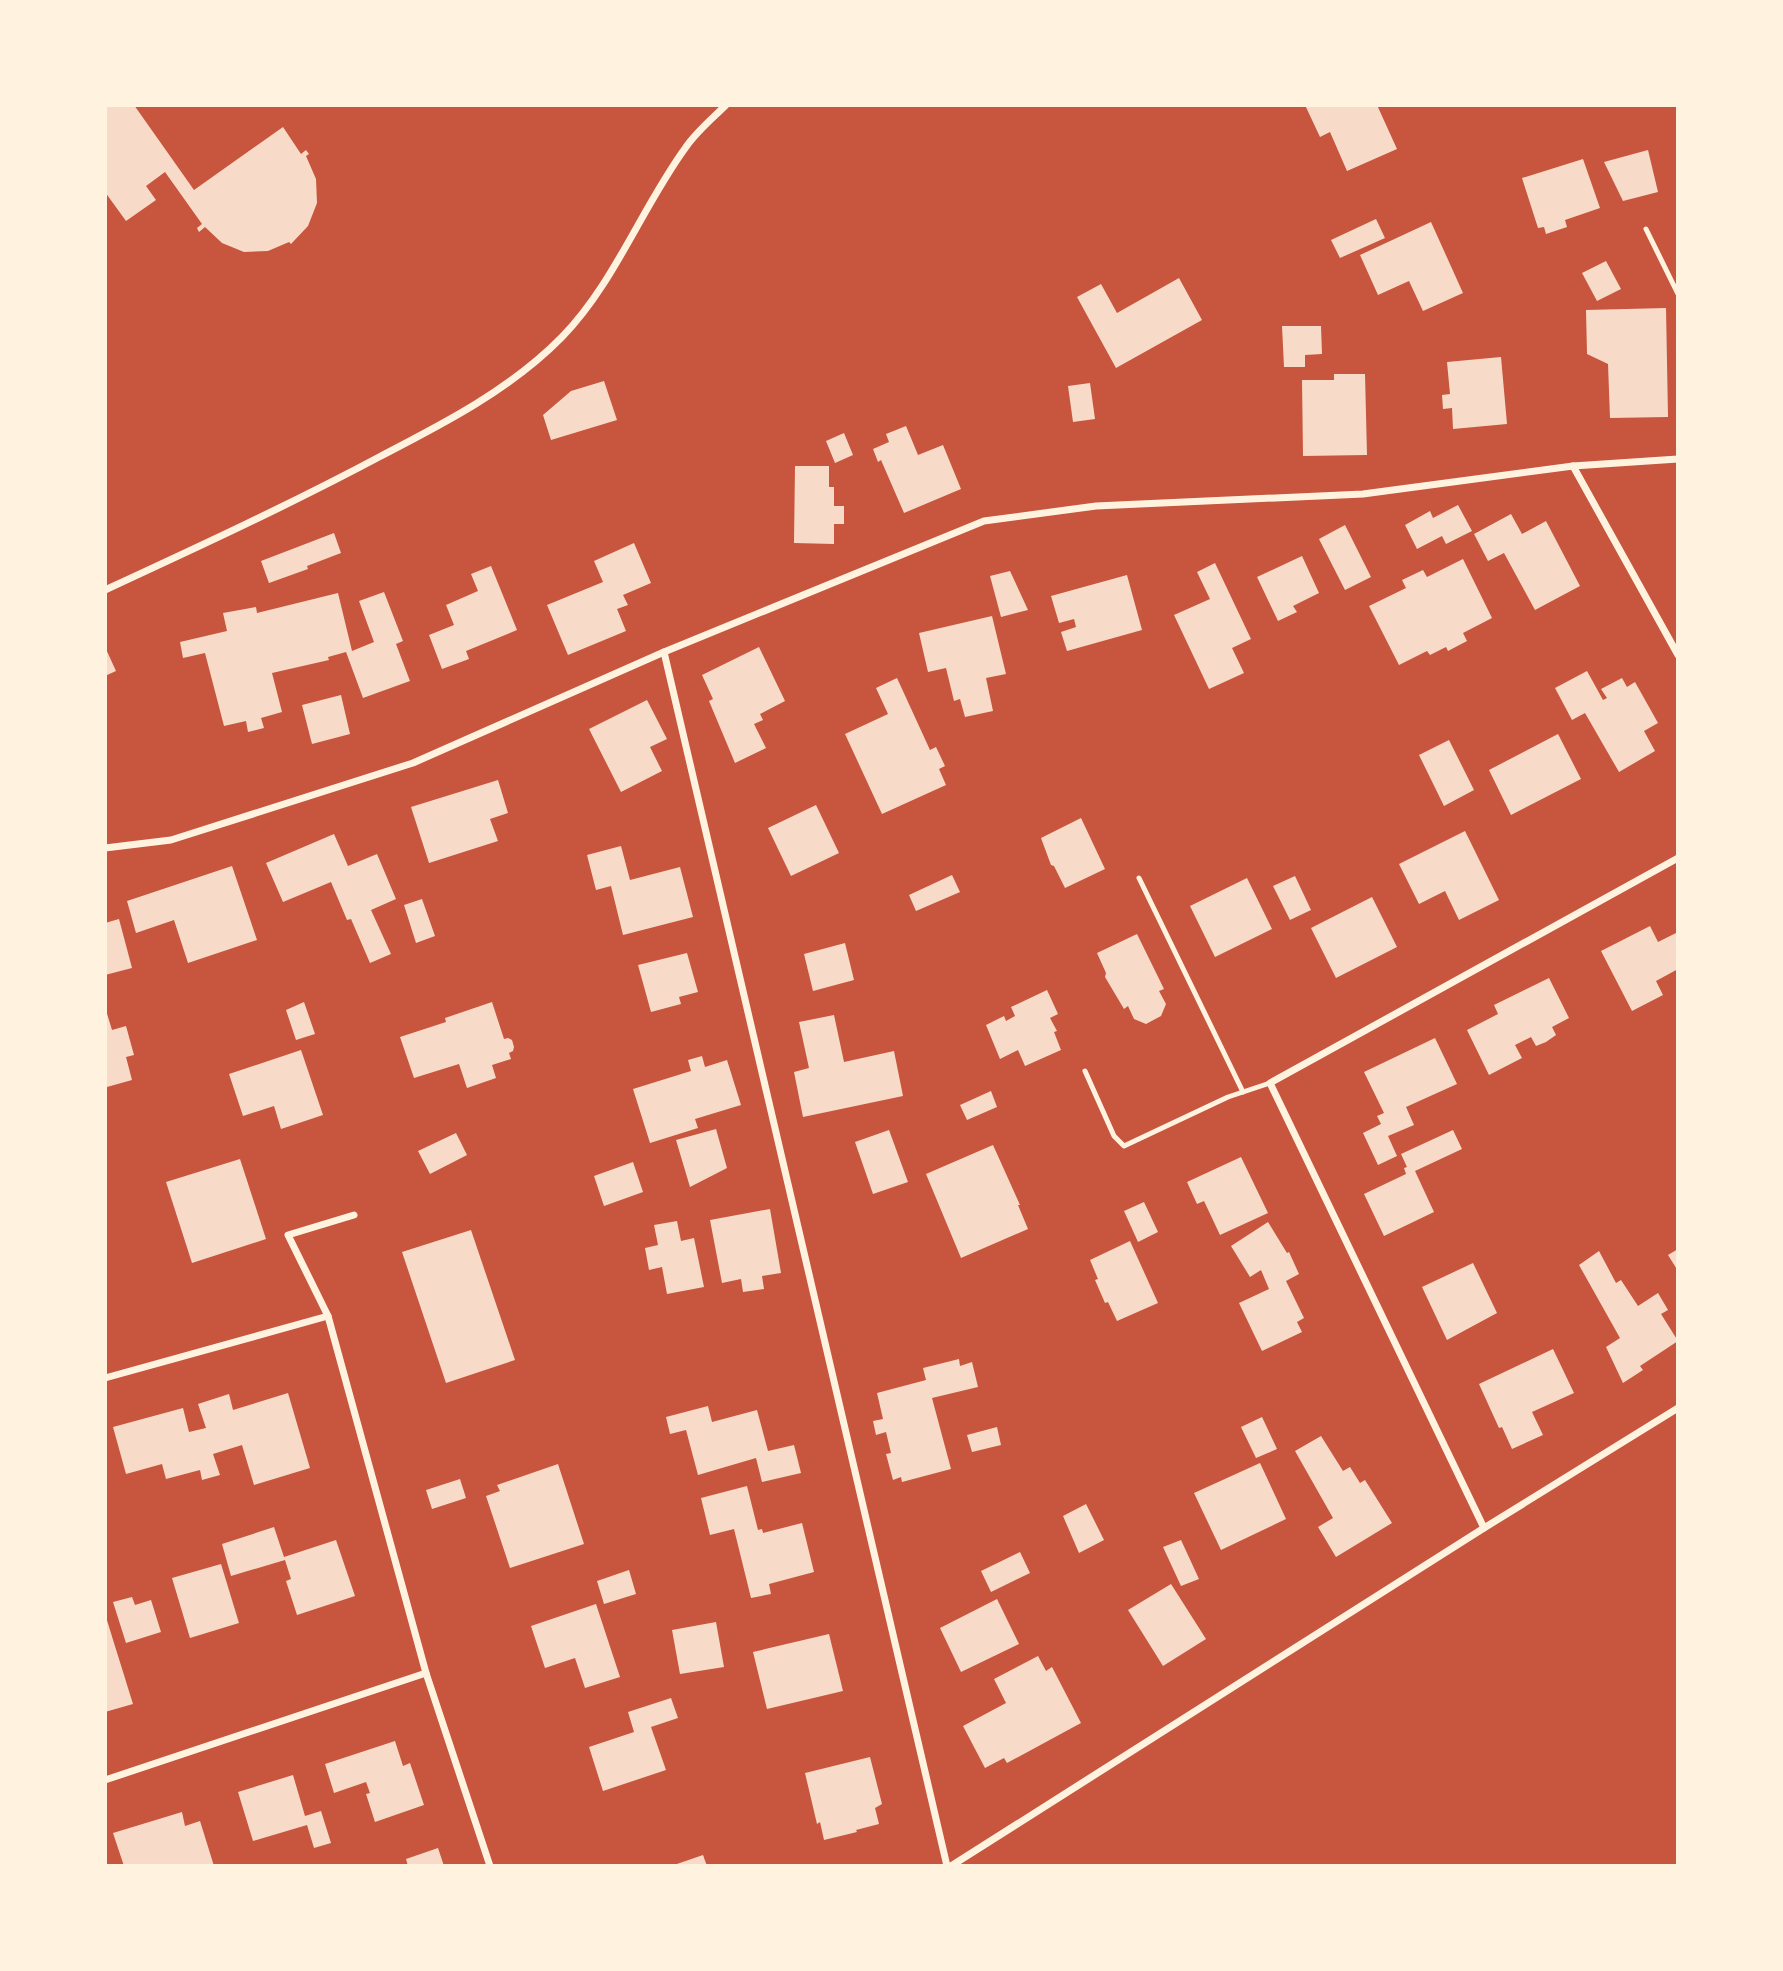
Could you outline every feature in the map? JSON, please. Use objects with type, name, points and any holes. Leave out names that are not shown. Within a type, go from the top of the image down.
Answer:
[{"type":"street","points":[[105,590],[304,497],[451,419],[525,372],[563,336],[593,299],[687,144],[726,105]]},
{"type":"street","points":[[105,848],[171,840],[412,763],[664,652],[984,521],[1096,506],[1363,494],[1573,466],[1678,459]]},
{"type":"street","points":[[1573,466],[1678,655]]},
{"type":"street","points":[[664,652],[949,1866],[1678,1408]]},
{"type":"street","points":[[1484,1528],[1270,1083],[1678,859]]},
{"type":"street","points":[[354,1215],[288,1235],[328,1316],[426,1673],[490,1866]]},
{"type":"street","points":[[105,1378],[328,1316]]},
{"type":"street","points":[[105,1780],[426,1673]]},
{"type":"lane","points":[[1646,229],[1678,293]]},
{"type":"lane","points":[[1139,878],[1242,1092]]},
{"type":"lane","points":[[1085,1071],[1114,1136],[1124,1146],[1228,1097],[1270,1083]]},
{"type":"building","points":[[105,105],[134,105],[194,190],[283,127],[301,154],[306,150],[309,154],[306,156],[316,179],[317,203],[308,226],[291,244],[289,242],[268,251],[244,252],[222,243],[205,227],[199,232],[197,228],[202,224],[165,172],[146,186],[156,200],[126,221],[105,192]]},
{"type":"building","points":[[1305,105],[1377,105],[1397,149],[1347,171],[1330,132],[1320,137]]},
{"type":"building","points":[[1648,150],[1658,192],[1623,201],[1604,162]]},
{"type":"building","points":[[1583,159],[1600,208],[1565,220],[1567,227],[1546,234],[1544,227],[1538,228],[1522,178]]},
{"type":"building","points":[[1376,219],[1385,238],[1340,258],[1331,240]]},
{"type":"building","points":[[1431,222],[1463,293],[1423,311],[1409,281],[1378,295],[1360,255]]},
{"type":"building","points":[[1606,261],[1621,289],[1597,301],[1582,273]]},
{"type":"building","points":[[1179,278],[1202,320],[1116,368],[1077,297],[1101,284],[1117,313]]},
{"type":"building","points":[[1666,308],[1668,417],[1610,418],[1608,364],[1587,354],[1586,310]]},
{"type":"building","points":[[1282,326],[1321,326],[1322,354],[1305,355],[1305,367],[1284,367]]},
{"type":"building","points":[[1501,357],[1507,424],[1453,429],[1452,408],[1443,409],[1442,395],[1450,394],[1447,362]]},
{"type":"building","points":[[1334,374],[1365,374],[1367,455],[1303,456],[1302,380],[1334,380]]},
{"type":"building","points":[[604,381],[617,420],[551,440],[543,415],[571,391]]},
{"type":"building","points":[[1090,383],[1095,419],[1073,422],[1068,386]]},
{"type":"building","points":[[906,426],[918,455],[943,445],[961,489],[904,513],[881,460],[878,462],[873,449],[889,442],[886,434]]},
{"type":"building","points":[[844,433],[853,455],[835,463],[826,441]]},
{"type":"building","points":[[795,466],[829,466],[829,487],[834,487],[834,506],[844,506],[844,524],[834,524],[834,544],[794,543]]},
{"type":"building","points":[[1458,505],[1472,531],[1446,544],[1442,536],[1417,549],[1405,525],[1430,511],[1433,518]]},
{"type":"building","points":[[1511,514],[1522,534],[1546,521],[1580,586],[1535,610],[1504,553],[1488,561],[1474,534]]},
{"type":"building","points":[[1345,525],[1371,577],[1345,590],[1319,539]]},
{"type":"building","points":[[334,533],[341,553],[269,583],[261,561]]},
{"type":"building","points":[[634,543],[651,583],[623,595],[628,605],[617,609],[626,631],[568,655],[547,605],[603,582],[594,561]]},
{"type":"building","points":[[1302,556],[1319,593],[1293,606],[1297,612],[1278,621],[1257,577]]},
{"type":"building","points":[[1463,559],[1492,618],[1463,633],[1467,641],[1448,651],[1446,647],[1430,655],[1427,651],[1399,665],[1369,606],[1406,588],[1402,580],[1423,570],[1427,577]]},
{"type":"building","points":[[1215,563],[1251,639],[1232,648],[1244,673],[1209,689],[1174,615],[1210,599],[1197,572]]},
{"type":"building","points":[[491,566],[517,630],[466,651],[469,659],[442,669],[429,635],[454,625],[446,605],[478,591],[471,574]]},
{"type":"building","points":[[1010,571],[1028,610],[1001,617],[990,576]]},
{"type":"building","points":[[1127,575],[1142,630],[1067,651],[1061,632],[1076,627],[1074,619],[1059,623],[1051,596]]},
{"type":"building","points":[[384,592],[403,641],[396,644],[410,681],[363,698],[346,652],[328,657],[329,660],[272,673],[282,712],[261,718],[264,728],[248,732],[246,721],[224,726],[205,653],[183,658],[180,642],[227,631],[223,613],[256,607],[257,613],[338,593],[352,651],[374,642],[359,601]]},
{"type":"building","points":[[992,616],[1006,674],[986,678],[993,711],[965,717],[960,699],[954,701],[946,668],[928,672],[919,633]]},
{"type":"building","points":[[105,647],[116,671],[105,676]]},
{"type":"building","points":[[759,647],[785,701],[760,714],[763,720],[754,724],[766,748],[735,763],[709,701],[713,699],[702,675]]},
{"type":"building","points":[[1587,671],[1603,700],[1607,698],[1601,689],[1622,678],[1627,687],[1635,682],[1658,723],[1644,731],[1655,751],[1619,772],[1585,713],[1572,720],[1555,688]]},
{"type":"building","points":[[897,678],[930,750],[936,747],[945,766],[939,769],[946,785],[882,814],[845,734],[888,714],[876,688]]},
{"type":"building","points":[[341,695],[350,734],[312,744],[302,705]]},
{"type":"building","points":[[647,700],[667,739],[650,747],[662,771],[621,792],[589,729]]},
{"type":"building","points":[[1558,734],[1581,779],[1511,815],[1489,770]]},
{"type":"building","points":[[1449,740],[1474,790],[1444,806],[1419,755]]},
{"type":"building","points":[[498,780],[508,813],[490,819],[498,841],[429,863],[411,807]]},
{"type":"building","points":[[816,805],[839,853],[791,876],[768,828]]},
{"type":"building","points":[[1081,818],[1105,869],[1065,888],[1051,865],[1041,838]]},
{"type":"building","points":[[1465,831],[1499,900],[1459,920],[1445,891],[1419,904],[1399,864]]},
{"type":"building","points":[[334,834],[348,866],[377,854],[396,899],[371,910],[391,954],[370,963],[331,882],[283,902],[266,863]]},
{"type":"building","points":[[621,846],[630,880],[680,867],[693,917],[623,935],[611,886],[596,890],[587,855]]},
{"type":"building","points":[[232,866],[257,940],[188,963],[174,920],[136,933],[127,901]]},
{"type":"building","points":[[952,875],[960,892],[916,911],[909,895]]},
{"type":"building","points":[[1295,876],[1311,910],[1290,920],[1273,886]]},
{"type":"building","points":[[1247,878],[1272,929],[1215,957],[1190,906]]},
{"type":"building","points":[[1372,897],[1397,947],[1336,978],[1311,928]]},
{"type":"building","points":[[422,899],[435,936],[416,943],[404,905]]},
{"type":"building","points":[[119,919],[132,968],[105,975],[105,923]]},
{"type":"building","points":[[1650,926],[1658,942],[1678,932],[1678,969],[1656,981],[1663,995],[1632,1011],[1601,951]]},
{"type":"building","points":[[1137,934],[1164,989],[1159,991],[1166,1004],[1161,1016],[1146,1024],[1134,1019],[1128,1006],[1124,1009],[1105,977],[1106,973],[1097,953]]},
{"type":"building","points":[[845,943],[854,980],[813,991],[804,954]]},
{"type":"building","points":[[687,953],[698,992],[679,997],[681,1004],[651,1012],[638,965]]},
{"type":"building","points":[[1549,978],[1569,1018],[1552,1027],[1556,1035],[1546,1042],[1536,1046],[1531,1037],[1515,1045],[1522,1058],[1489,1075],[1467,1030],[1498,1014],[1494,1005]]},
{"type":"building","points":[[1047,990],[1058,1014],[1050,1018],[1057,1031],[1054,1032],[1061,1050],[1025,1066],[1018,1050],[1000,1059],[986,1025],[1004,1016],[1006,1021],[1015,1016],[1011,1007]]},
{"type":"building","points":[[304,1002],[315,1034],[296,1040],[286,1010]]},
{"type":"building","points":[[492,1002],[504,1039],[512,1040],[514,1047],[509,1053],[511,1059],[492,1065],[496,1078],[467,1088],[459,1064],[414,1078],[400,1037],[446,1022],[445,1018]]},
{"type":"building","points":[[105,1007],[112,1030],[126,1026],[134,1055],[126,1057],[132,1080],[107,1087]]},
{"type":"building","points":[[834,1015],[844,1062],[894,1051],[903,1096],[803,1117],[794,1072],[809,1068],[799,1022]]},
{"type":"building","points":[[1435,1038],[1457,1084],[1406,1107],[1414,1125],[1388,1136],[1397,1156],[1378,1165],[1363,1133],[1381,1124],[1377,1116],[1384,1113],[1364,1072]]},
{"type":"building","points":[[301,1050],[323,1115],[281,1129],[274,1106],[243,1116],[229,1074]]},
{"type":"building","points":[[702,1056],[705,1067],[727,1060],[741,1105],[695,1119],[698,1128],[650,1143],[633,1089],[691,1071],[688,1060]]},
{"type":"building","points":[[991,1091],[997,1107],[967,1120],[960,1105]]},
{"type":"building","points":[[716,1129],[727,1168],[690,1187],[676,1140]]},
{"type":"building","points":[[889,1130],[908,1182],[873,1194],[855,1142]]},
{"type":"building","points":[[1453,1130],[1462,1149],[1415,1171],[1434,1212],[1384,1236],[1364,1194],[1406,1174],[1404,1168],[1407,1167],[1401,1154]]},
{"type":"building","points":[[456,1133],[467,1155],[430,1174],[418,1151]]},
{"type":"building","points":[[993,1145],[1028,1229],[961,1258],[926,1174]]},
{"type":"building","points":[[1241,1157],[1268,1213],[1220,1235],[1204,1201],[1197,1204],[1187,1182]]},
{"type":"building","points":[[240,1159],[266,1239],[192,1263],[166,1182]]},
{"type":"building","points":[[633,1162],[643,1192],[604,1206],[594,1176]]},
{"type":"building","points":[[1144,1202],[1158,1232],[1138,1242],[1124,1211]]},
{"type":"building","points":[[770,1209],[781,1273],[762,1276],[764,1289],[743,1292],[741,1279],[722,1283],[710,1220]]},
{"type":"building","points":[[677,1221],[681,1241],[694,1238],[704,1287],[667,1294],[662,1267],[649,1270],[645,1248],[658,1245],[654,1225]]},
{"type":"building","points":[[1268,1222],[1287,1253],[1289,1252],[1299,1274],[1286,1281],[1304,1318],[1297,1322],[1302,1332],[1262,1351],[1239,1303],[1269,1289],[1261,1270],[1250,1277],[1231,1246]]},
{"type":"building","points":[[471,1230],[515,1360],[446,1383],[402,1252]]},
{"type":"building","points":[[1130,1241],[1158,1303],[1117,1321],[1108,1302],[1105,1303],[1090,1260]]},
{"type":"building","points":[[1678,1249],[1678,1271],[1668,1255]]},
{"type":"building","points":[[1599,1251],[1616,1283],[1621,1280],[1638,1306],[1658,1293],[1668,1310],[1661,1314],[1678,1341],[1640,1366],[1643,1370],[1623,1383],[1606,1347],[1620,1338],[1579,1265]]},
{"type":"building","points":[[1473,1263],[1497,1313],[1447,1340],[1422,1287]]},
{"type":"building","points":[[1553,1349],[1574,1393],[1532,1412],[1543,1435],[1512,1449],[1479,1384]]},
{"type":"building","points":[[959,1359],[960,1366],[972,1362],[978,1387],[932,1398],[951,1469],[902,1482],[901,1477],[893,1480],[886,1454],[891,1453],[886,1432],[876,1435],[873,1421],[883,1419],[877,1393],[926,1380],[923,1368]]},
{"type":"building","points":[[288,1393],[310,1468],[254,1485],[242,1445],[213,1454],[220,1475],[202,1480],[200,1470],[166,1479],[162,1464],[126,1474],[113,1427],[183,1408],[189,1432],[206,1428],[198,1404],[229,1394],[233,1410]]},
{"type":"building","points":[[708,1406],[712,1422],[757,1410],[768,1451],[794,1445],[801,1473],[762,1482],[756,1458],[698,1475],[686,1430],[670,1434],[666,1417]]},
{"type":"building","points":[[1262,1417],[1277,1449],[1256,1458],[1241,1427]]},
{"type":"building","points":[[997,1427],[1001,1445],[972,1452],[967,1435]]},
{"type":"building","points":[[1321,1436],[1343,1471],[1350,1467],[1360,1483],[1365,1480],[1392,1523],[1336,1557],[1318,1527],[1333,1518],[1295,1451]]},
{"type":"building","points":[[1260,1463],[1286,1519],[1221,1550],[1194,1493]]},
{"type":"building","points":[[558,1464],[584,1544],[510,1568],[486,1496],[500,1491],[497,1485]]},
{"type":"building","points":[[460,1479],[466,1498],[432,1509],[426,1490]]},
{"type":"building","points":[[747,1486],[758,1530],[762,1529],[763,1533],[802,1523],[814,1572],[769,1584],[771,1594],[751,1598],[734,1529],[710,1535],[701,1498]]},
{"type":"building","points":[[1086,1504],[1104,1540],[1079,1553],[1063,1516]]},
{"type":"building","points":[[274,1527],[284,1557],[336,1540],[355,1596],[297,1615],[286,1581],[291,1579],[285,1560],[231,1576],[222,1544]]},
{"type":"building","points":[[1181,1540],[1199,1579],[1181,1586],[1163,1547]]},
{"type":"building","points":[[1020,1552],[1030,1573],[991,1592],[981,1571]]},
{"type":"building","points":[[221,1564],[239,1623],[190,1638],[172,1578]]},
{"type":"building","points":[[629,1570],[636,1594],[604,1604],[597,1581]]},
{"type":"building","points":[[1171,1584],[1206,1639],[1163,1666],[1128,1610]]},
{"type":"building","points":[[132,1597],[135,1605],[151,1600],[161,1632],[126,1643],[113,1602]]},
{"type":"building","points":[[997,1599],[1019,1644],[961,1672],[940,1628]]},
{"type":"building","points":[[596,1604],[620,1677],[585,1688],[575,1658],[545,1668],[531,1626]]},
{"type":"building","points":[[105,1614],[133,1704],[105,1712]]},
{"type":"building","points":[[716,1622],[724,1667],[680,1674],[672,1630]]},
{"type":"building","points":[[829,1634],[843,1691],[767,1709],[753,1652]]},
{"type":"building","points":[[1038,1656],[1046,1671],[1052,1667],[1081,1723],[1007,1763],[1004,1758],[985,1768],[963,1726],[1006,1703],[994,1679]]},
{"type":"building","points":[[671,1698],[678,1718],[651,1727],[666,1770],[603,1791],[589,1747],[634,1732],[628,1712]]},
{"type":"building","points":[[395,1741],[403,1766],[410,1763],[424,1805],[375,1822],[366,1794],[370,1793],[366,1782],[334,1793],[325,1764]]},
{"type":"building","points":[[870,1757],[882,1804],[875,1808],[879,1824],[824,1840],[820,1822],[817,1824],[805,1773]]},
{"type":"building","points":[[293,1775],[305,1816],[321,1811],[331,1843],[314,1848],[307,1825],[253,1841],[238,1792]]},
{"type":"building","points":[[182,1812],[185,1826],[200,1821],[214,1866],[124,1866],[113,1833]]},
{"type":"building","points":[[438,1848],[444,1866],[408,1866],[406,1859]]},
{"type":"building","points":[[703,1855],[707,1866],[671,1866]]}]
